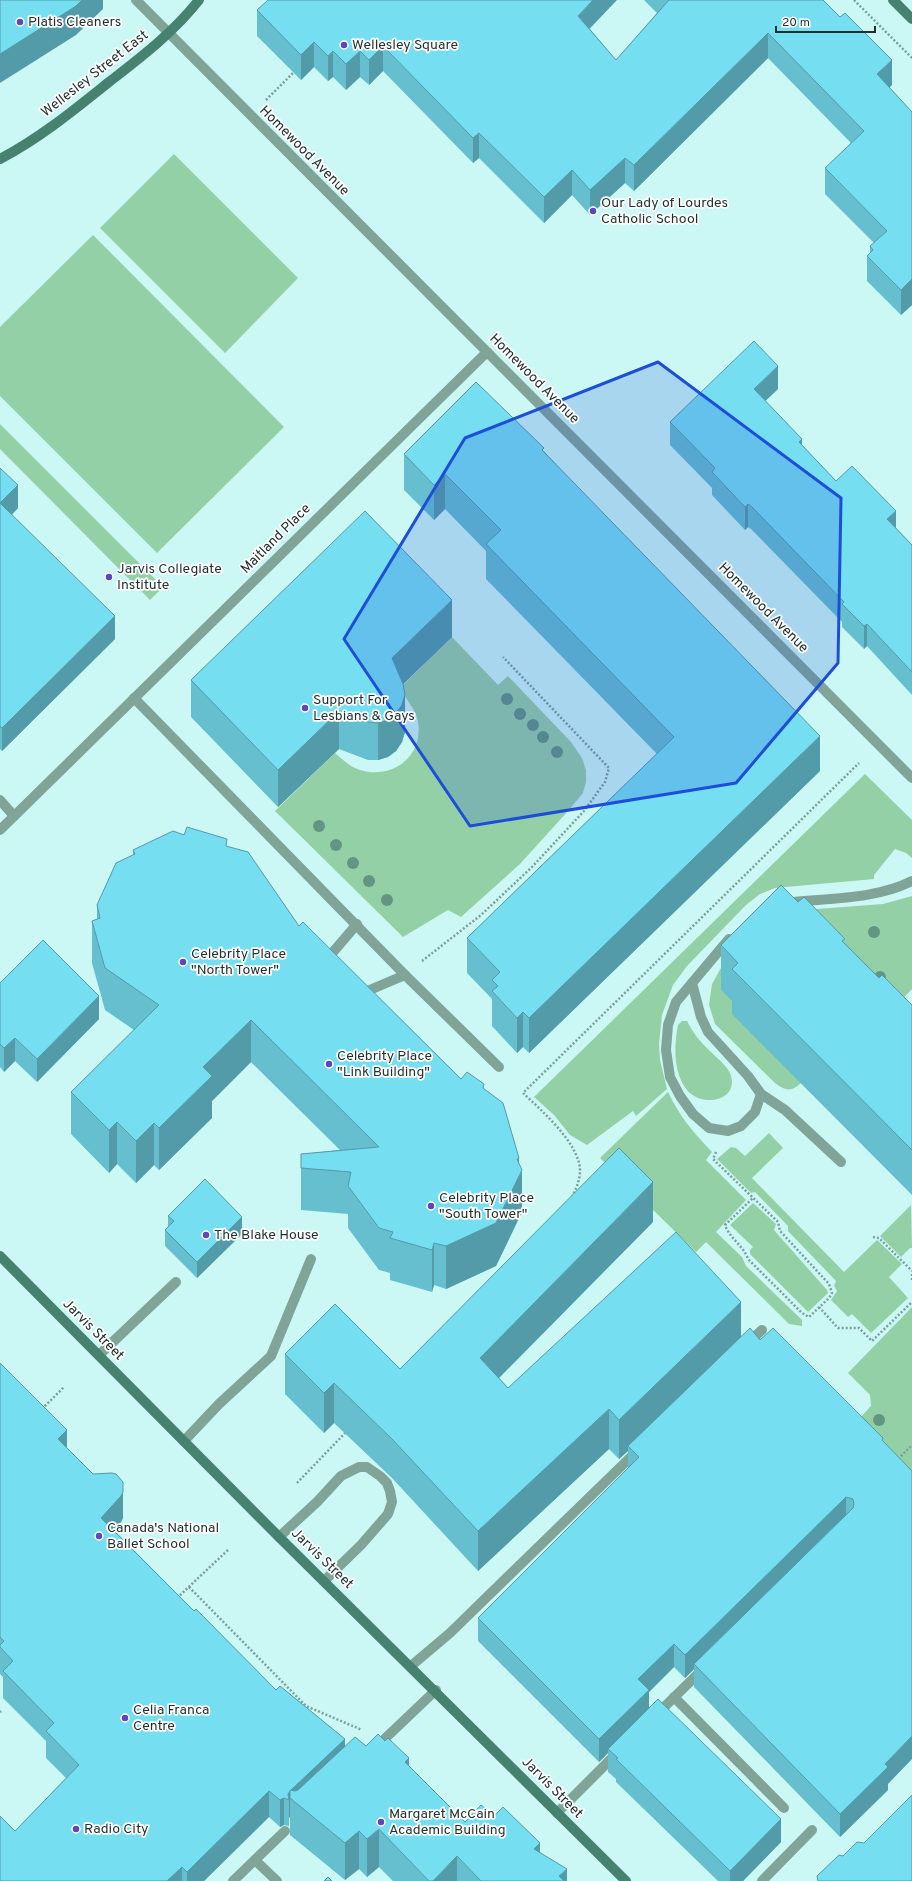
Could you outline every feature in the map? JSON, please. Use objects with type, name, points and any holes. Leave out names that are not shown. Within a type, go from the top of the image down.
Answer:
[{"type":"main road","name":"Wellesley Street East","points":[[0,160],[58,123],[169,33],[199,0]]},
{"type":"main road","points":[[893,0],[912,19]]},
{"type":"main road","name":"Jarvis Street","points":[[0,1256],[279,1537],[436,1690],[626,1881]]},
{"type":"street","name":"Homewood Avenue","points":[[136,0],[250,116],[912,778]]},
{"type":"street","name":"Maitland Place","points":[[0,830],[487,352]]},
{"type":"street","points":[[134,698],[405,975],[499,1067]]},
{"type":"street","points":[[0,800],[14,816]]},
{"type":"street","points":[[777,904],[878,893],[898,888],[912,881]]},
{"type":"street","points":[[330,972],[328,958],[356,924]]},
{"type":"street","points":[[734,932],[676,1002],[668,1025],[666,1050],[670,1077],[680,1096],[693,1114],[708,1128],[728,1131],[741,1126],[755,1112],[761,1094]]},
{"type":"street","points":[[350,993],[356,996],[405,975]]},
{"type":"street","points":[[692,983],[701,1017],[708,1032],[748,1076],[761,1094],[785,1110],[841,1162]]},
{"type":"street","points":[[184,1441],[219,1404],[271,1356],[311,1259]]},
{"type":"street","points":[[99,1355],[176,1282]]},
{"type":"street","points":[[739,1352],[762,1330]]},
{"type":"street","points":[[411,1666],[450,1633],[648,1440]]},
{"type":"street","points":[[279,1537],[341,1476],[359,1467],[367,1467],[380,1476],[387,1483],[390,1490],[392,1502],[388,1514],[361,1545],[324,1581]]},
{"type":"street","points":[[648,1722],[708,1664]]},
{"type":"street","points":[[368,1754],[436,1690]]},
{"type":"street","points":[[674,1698],[784,1808]]},
{"type":"street","points":[[557,1813],[627,1744]]},
{"type":"street","points":[[762,1881],[812,1830]]},
{"type":"street","points":[[233,1881],[285,1831]]},
{"type":"street","points":[[255,1860],[277,1881]]},
{"type":"path","points":[[854,0],[912,58]]},
{"type":"path","points":[[250,116],[292,74]]},
{"type":"path","points":[[405,975],[481,915],[532,867],[584,811],[605,782],[609,768],[503,657]]},
{"type":"path","points":[[569,1202],[580,1179],[578,1158],[573,1148],[544,1113],[524,1093],[859,763]]},
{"type":"path","points":[[728,1131],[713,1159],[778,1222],[780,1231],[828,1284],[832,1292],[809,1317],[802,1313],[748,1259],[745,1249],[727,1232],[724,1225],[753,1198]]},
{"type":"path","points":[[874,1237],[879,1238],[912,1271]]},
{"type":"path","points":[[912,1274],[912,1280]]},
{"type":"path","points":[[819,1307],[838,1328],[859,1328],[872,1342],[912,1302]]},
{"type":"path","points":[[37,1413],[64,1387]]},
{"type":"path","points":[[297,1483],[353,1425]]},
{"type":"path","points":[[897,1460],[912,1446]]},
{"type":"path","points":[[172,1603],[229,1549]]},
{"type":"path","points":[[189,1587],[306,1706],[362,1730],[366,1726]]},
{"type":"highlighted area","points":[[658,362],[841,498],[838,663],[736,783],[470,826],[344,639],[465,438]]},
{"type":"green space","points":[[174,154],[298,278],[225,353],[100,228]]},
{"type":"green space","points":[[93,235],[284,427],[157,553],[0,396],[0,327]]},
{"type":"green space","points":[[0,424],[163,587],[150,600],[0,449]]},
{"type":"green space","points":[[452,637],[498,685],[508,676],[571,742],[582,758],[586,770],[586,782],[583,793],[520,864],[461,917],[448,910],[403,937],[275,811],[335,753],[353,767],[372,772],[394,768],[404,762],[411,755],[419,734],[418,721],[415,712],[400,688]]},
{"type":"green space","points":[[865,774],[912,820],[912,858],[906,853],[895,849],[874,875],[874,879],[775,888],[760,894],[746,905],[687,966],[673,985],[662,1015],[659,1044],[660,1060],[667,1089],[636,1116],[633,1111],[587,1145],[570,1135],[554,1115],[534,1097]]},
{"type":"green space","points":[[912,896],[912,989],[882,1020],[804,910],[883,904]]},
{"type":"green space","points":[[722,966],[738,1008],[801,1083],[795,1088],[785,1089],[775,1083],[715,1024],[709,1005],[712,984]]},
{"type":"green space","points":[[682,1021],[687,1021],[707,1049],[730,1073],[732,1082],[730,1090],[719,1099],[702,1099],[694,1096],[682,1083],[677,1067],[675,1050],[678,1025]]},
{"type":"green space","points":[[668,1092],[687,1124],[712,1152],[706,1160],[746,1200],[716,1232],[742,1257],[746,1266],[802,1320],[802,1326],[789,1324],[706,1242],[696,1252],[600,1158]]},
{"type":"green space","points":[[769,1133],[783,1148],[752,1178],[844,1272],[877,1240],[902,1264],[889,1277],[908,1298],[871,1333],[852,1314],[848,1317],[831,1300],[837,1291],[834,1286],[836,1281],[788,1231],[788,1226],[755,1192],[751,1193],[717,1159],[731,1147],[736,1148],[745,1156]]},
{"type":"green space","points":[[753,1203],[776,1224],[774,1230],[827,1290],[828,1293],[808,1312],[750,1254],[750,1250],[753,1247],[730,1225]]},
{"type":"green space","points":[[911,1205],[912,1248],[910,1248],[901,1257],[880,1236]]},
{"type":"green space","points":[[912,1307],[912,1477],[859,1419],[871,1406],[870,1395],[848,1373]]},
{"type":"building","points":[[0,0],[82,0],[76,6],[0,54]]},
{"type":"building","points":[[268,0],[593,0],[578,16],[616,60],[669,0],[823,0],[840,17],[845,13],[892,60],[877,74],[912,112],[912,279],[901,290],[867,256],[873,250],[870,246],[887,231],[825,168],[864,131],[768,33],[634,165],[625,158],[590,190],[572,170],[544,197],[479,133],[473,138],[383,46],[369,60],[360,51],[346,64],[333,51],[328,56],[314,42],[301,55],[257,10]]},
{"type":"building","points":[[754,341],[778,366],[754,389],[802,439],[799,442],[836,481],[852,466],[896,511],[887,519],[912,545],[912,672],[867,624],[864,626],[842,604],[844,602],[751,506],[748,504],[745,507],[712,472],[715,468],[670,422]]},
{"type":"building","points":[[476,382],[544,448],[542,450],[820,736],[529,1018],[523,1012],[517,1018],[492,991],[498,986],[492,980],[500,972],[467,938],[674,737],[486,544],[501,530],[445,474],[434,485],[404,454]]},
{"type":"building","points":[[0,468],[18,485],[0,503]]},
{"type":"building","points":[[0,503],[115,616],[2,728],[0,726]]},
{"type":"building","points":[[365,511],[452,600],[392,658],[403,684],[405,694],[402,705],[396,713],[388,720],[378,723],[368,722],[339,711],[278,770],[191,680]]},
{"type":"building","points":[[187,827],[227,839],[226,846],[248,852],[299,926],[303,922],[461,1079],[467,1072],[484,1084],[483,1088],[503,1103],[519,1158],[517,1159],[522,1170],[496,1223],[446,1246],[434,1243],[432,1250],[390,1238],[393,1232],[379,1228],[348,1186],[351,1172],[301,1168],[301,1154],[379,1147],[251,1020],[203,1067],[212,1076],[159,1128],[154,1123],[136,1141],[117,1122],[109,1130],[71,1092],[159,1005],[105,968],[92,921],[100,918],[97,905],[116,863],[135,854],[133,850],[173,831],[184,835]]},
{"type":"building","points":[[781,885],[798,902],[804,897],[845,939],[842,941],[879,978],[882,975],[912,1005],[912,1150],[732,969],[738,963],[721,945]]},
{"type":"building","points":[[43,940],[99,996],[37,1059],[15,1038],[4,1048],[0,1044],[0,983]]},
{"type":"building","points":[[619,1148],[653,1182],[480,1358],[508,1388],[676,1232],[741,1302],[619,1420],[609,1409],[478,1531],[392,1439],[334,1383],[324,1393],[285,1354],[335,1304],[400,1369]]},
{"type":"building","points":[[205,1179],[242,1217],[197,1262],[165,1230],[174,1221],[168,1216]]},
{"type":"building","points":[[750,1328],[760,1340],[773,1328],[883,1438],[882,1440],[912,1471],[912,1736],[885,1764],[888,1767],[840,1814],[694,1664],[853,1508],[853,1499],[846,1497],[685,1655],[674,1644],[638,1679],[649,1690],[599,1739],[478,1618],[639,1457],[628,1446]]},
{"type":"building","points":[[0,1363],[67,1430],[58,1439],[93,1474],[116,1474],[123,1482],[123,1492],[121,1496],[101,1518],[194,1611],[196,1609],[276,1690],[280,1686],[345,1739],[290,1791],[288,1794],[289,1800],[284,1798],[280,1800],[269,1791],[187,1872],[182,1867],[167,1881],[0,1881],[0,1816],[15,1831],[79,1765],[46,1731],[54,1723],[3,1671],[13,1661],[0,1647],[4,1641],[0,1637]]},
{"type":"building","points":[[658,1699],[781,1819],[730,1871],[616,1759],[618,1758],[608,1749]]},
{"type":"building","points":[[378,1734],[385,1741],[388,1738],[409,1758],[405,1762],[465,1822],[481,1805],[494,1816],[503,1807],[540,1843],[534,1849],[567,1869],[559,1876],[564,1881],[481,1881],[457,1856],[433,1881],[429,1881],[379,1829],[367,1839],[359,1831],[345,1843],[290,1798],[290,1790],[298,1790],[355,1737],[366,1746]]},
{"type":"building","points":[[912,1795],[912,1881],[818,1881],[817,1876],[839,1855],[843,1856],[857,1842],[864,1843]]},
{"type":"building","points":[[328,1877],[332,1881],[324,1881]]},
{"type":"place","name":"Platis Cleaners","points":[[20,22]]},
{"type":"place","name":"Wellesley Square","points":[[344,45]]},
{"type":"place","name":"Our Lady of Lourdes Catholic School","points":[[593,211]]},
{"type":"place","name":"Jarvis Collegiate Institute","points":[[109,577]]},
{"type":"place","name":"Support For Lesbians & Gays","points":[[305,708]]},
{"type":"place","name":"Celebrity Place \"North Tower\"","points":[[183,962]]},
{"type":"place","name":"Celebrity Place \"Link Building\"","points":[[329,1064]]},
{"type":"place","name":"Celebrity Place \"South Tower\"","points":[[431,1206]]},
{"type":"place","name":"The Blake House","points":[[206,1235]]},
{"type":"place","name":"Canada's National Ballet School","points":[[99,1536]]},
{"type":"place","name":"Celia Franca Centre","points":[[125,1718]]},
{"type":"place","name":"Margaret McCain Academic Building","points":[[381,1822]]},
{"type":"place","name":"Radio City","points":[[76,1829]]}]
